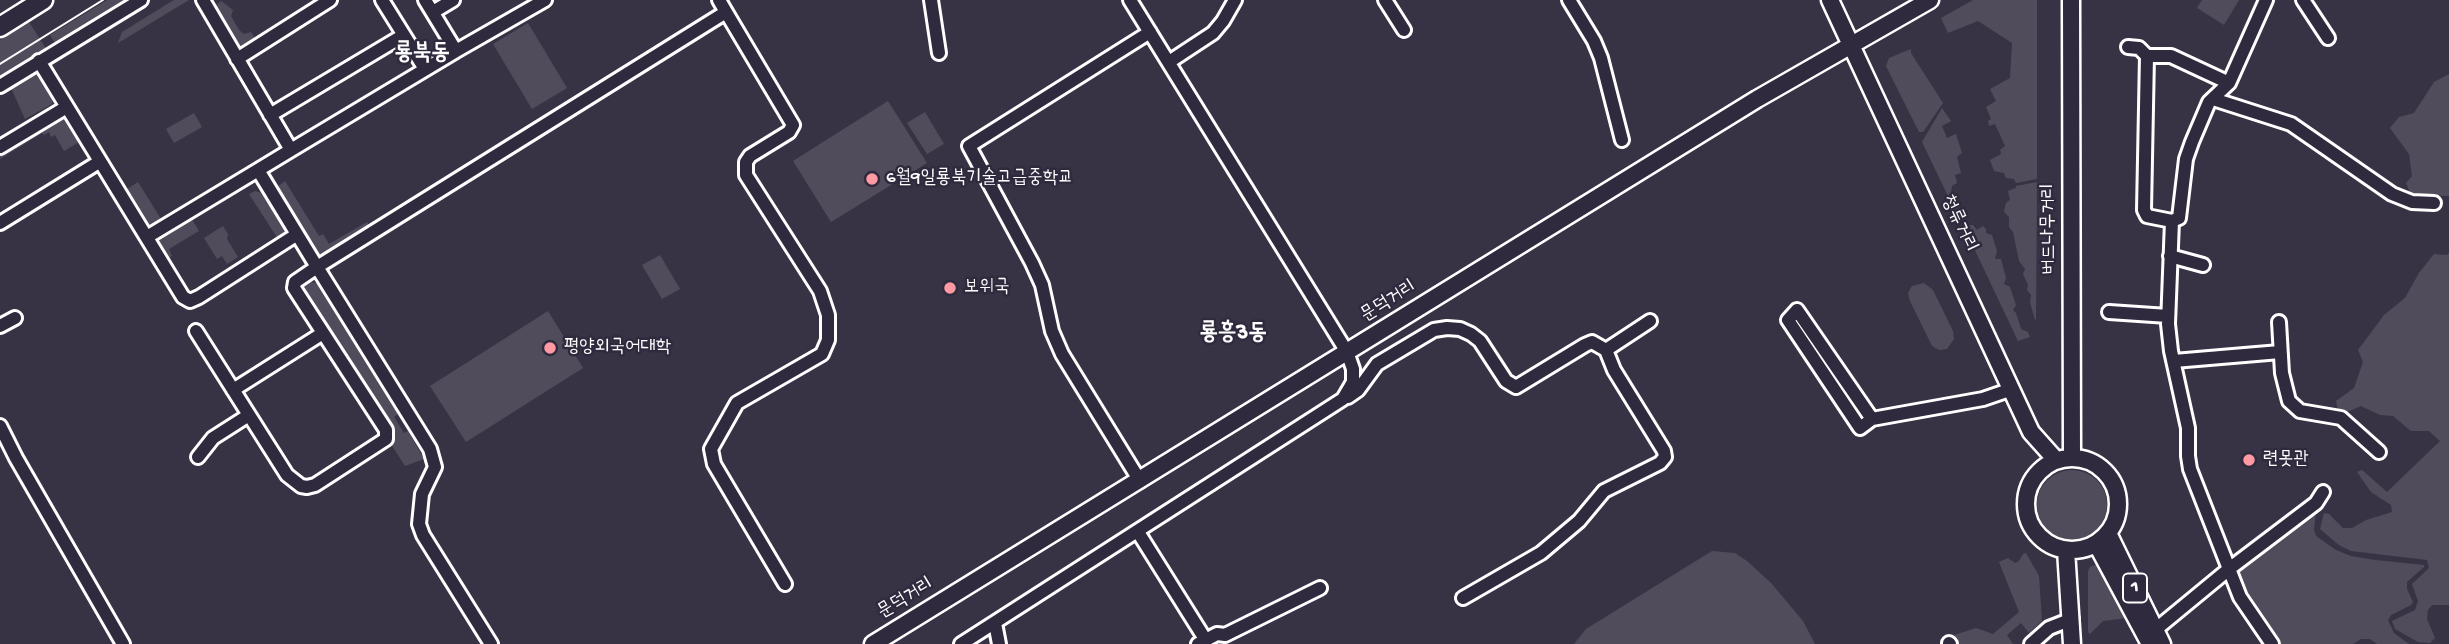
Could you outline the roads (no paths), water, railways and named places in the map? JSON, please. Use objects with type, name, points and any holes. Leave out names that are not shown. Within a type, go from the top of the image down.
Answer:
[{"type":"highway","points":[[0,27],[43,0]]},
{"type":"main road","name":"청류거리","points":[[1830,0],[2031,432],[2056,460]]},
{"type":"main road","name":"문덕거리","points":[[873,644],[1757,99],[1930,0]]},
{"type":"main road","name":"버드나무거리","points":[[2071,0],[2072,458]]},
{"type":"main road","points":[[2079,457],[2104,470],[2117,494],[2118,507],[2115,521],[2102,538],[2082,549],[2066,550],[2052,546],[2039,537],[2030,524],[2026,494],[2032,480],[2042,468],[2056,460],[2072,458],[2079,457]]},
{"type":"main road","name":"1","points":[[2102,538],[2156,639]]},
{"type":"main road","points":[[2066,550],[2072,644]]},
{"type":"street","points":[[0,86],[141,0]]},
{"type":"street","points":[[237,59],[330,0]]},
{"type":"street","points":[[382,0],[425,69]]},
{"type":"street","points":[[425,0],[456,51]]},
{"type":"street","points":[[433,12],[453,0]]},
{"type":"street","points":[[147,237],[425,69],[545,0]]},
{"type":"street","points":[[719,0],[793,125],[789,132],[750,156],[746,162],[746,175],[820,291],[828,315],[828,340],[822,354],[737,403],[711,449],[714,464],[785,584]]},
{"type":"street","points":[[931,0],[939,53]]},
{"type":"street","points":[[1130,0],[1347,352],[1353,369],[1353,382],[1343,399]]},
{"type":"street","points":[[1169,62],[1213,33],[1223,22],[1235,0]]},
{"type":"street","points":[[1385,0],[1404,30]]},
{"type":"street","points":[[1569,0],[1601,58],[1622,141]]},
{"type":"street","points":[[2147,56],[2144,210],[2147,216],[2172,221],[2179,218],[2186,159],[2213,99],[2229,82],[2266,0]]},
{"type":"street","points":[[2303,0],[2328,38]]},
{"type":"street","points":[[205,1],[291,150]]},
{"type":"street","points":[[196,331],[287,475],[301,486],[307,488],[315,485],[384,442],[387,435],[295,288],[295,282],[726,12]]},
{"type":"street","points":[[1140,481],[1062,354],[1052,331],[1042,285],[969,146],[1150,32]]},
{"type":"street","points":[[270,115],[404,35]]},
{"type":"street","points":[[2128,47],[2139,48],[2147,56],[2171,56],[2229,82]]},
{"type":"street","points":[[39,61],[65,108],[183,297],[190,301],[296,235]]},
{"type":"street","points":[[2213,99],[2291,124],[2392,194],[2412,202],[2434,203]]},
{"type":"street","points":[[0,147],[65,108]]},
{"type":"street","points":[[0,223],[99,162]]},
{"type":"street","points":[[258,170],[430,449],[435,467],[422,494],[419,524],[423,535],[491,644]]},
{"type":"street","points":[[2172,221],[2168,316],[2186,418],[2190,469],[2240,597],[2273,644]]},
{"type":"street","points":[[2170,256],[2203,265]]},
{"type":"street","points":[[1872,419],[1797,310],[1788,320],[1860,428],[1872,419],[1983,399],[2012,389]]},
{"type":"street","points":[[2109,312],[2168,316]]},
{"type":"street","points":[[0,327],[15,318]]},
{"type":"street","points":[[1606,350],[1650,321]]},
{"type":"street","points":[[2279,322],[2286,393],[2294,406],[2300,411],[2341,418],[2379,452]]},
{"type":"street","points":[[961,644],[1358,390],[1377,364],[1434,330],[1460,329],[1471,334],[1480,341],[1506,381],[1516,387],[1592,342],[1606,350],[1614,370],[1664,451],[1665,457],[1660,463],[1604,491],[1579,521],[1541,553],[1463,598]]},
{"type":"street","points":[[233,390],[323,333]]},
{"type":"street","points":[[2174,361],[2280,352]]},
{"type":"street","points":[[198,457],[213,438],[249,415]]},
{"type":"street","points":[[0,426],[123,644]]},
{"type":"street","points":[[2156,639],[2229,569],[2316,503],[2323,492]]},
{"type":"street","points":[[1138,532],[1202,642],[1217,634],[1225,635],[1320,588]]},
{"type":"street","points":[[2031,644],[2049,628],[2072,619]]},
{"type":"street","points":[[995,623],[999,644]]},
{"type":"tram line","points":[[0,64],[103,0]]},
{"type":"place","name":"6월9일룡북기술고급중학교","points":[[872,179]]},
{"type":"place","name":"보위국","points":[[950,288]]},
{"type":"place","name":"평양외국어대학","points":[[550,348]]},
{"type":"place","name":"련못관","points":[[2249,460]]},
{"type":"district","name":"룡북동","points":[[422,54]]},
{"type":"district","name":"룡흥3동","points":[[1233,334]]}]
